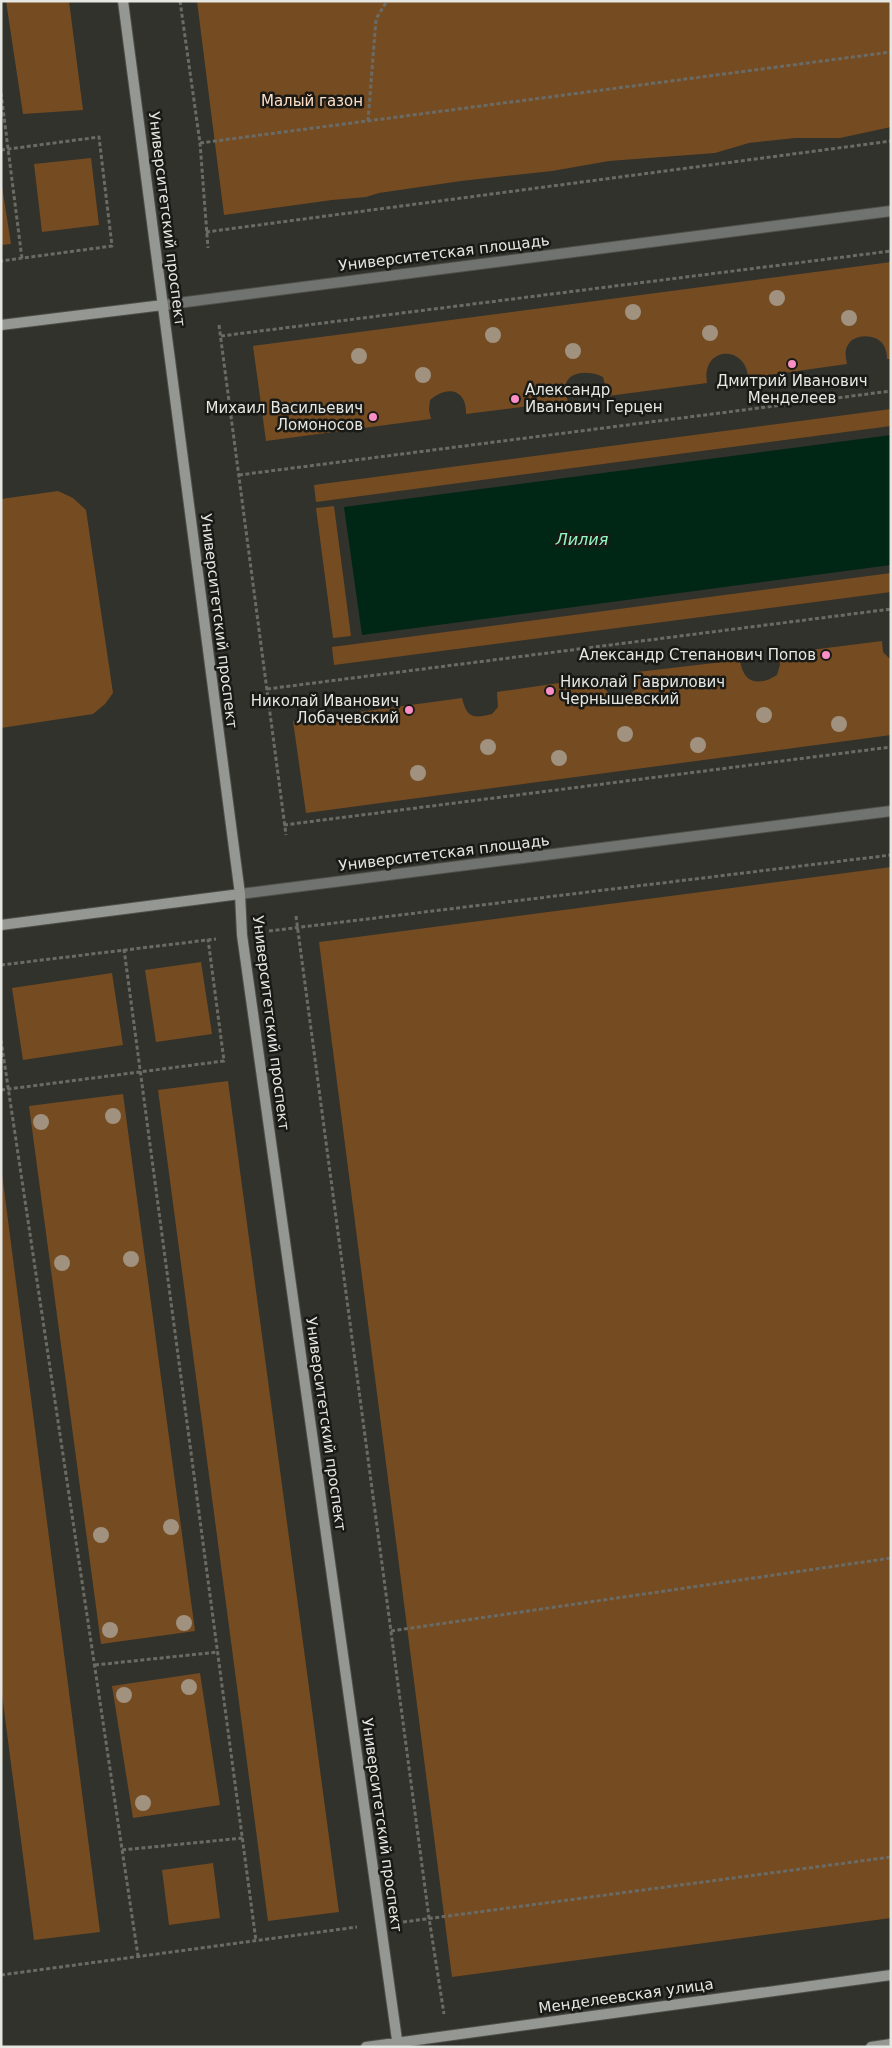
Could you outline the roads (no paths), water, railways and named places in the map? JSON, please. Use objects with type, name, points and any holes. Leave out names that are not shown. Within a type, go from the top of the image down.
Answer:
[{"type":"main road","name":"Университетский проспект","points":[[123,1],[240,894],[242,935],[398,2045]]},
{"type":"main road","name":"Университетская площадь","points":[[1,325],[163,305]]},
{"type":"main road","name":"Университетская площадь","points":[[1,924],[240,894]]},
{"type":"main road","name":"Менделеевская улица","points":[[366,2047],[398,2045],[447,2036],[891,1975]]},
{"type":"main road","points":[[871,2047],[891,2044]]},
{"type":"street","name":"Университетская площадь","points":[[163,305],[891,211]]},
{"type":"street","name":"Университетская площадь","points":[[240,894],[891,811]]},
{"type":"water","name":"Лилия","points":[[891,435],[891,565],[362,635],[344,507]]},
{"type":"place","name":"Дмитрий Иванович Менделеев","points":[[792,364]]},
{"type":"place","name":"Александр Иванович Герцен","points":[[515,399]]},
{"type":"place","name":"Михаил Васильевич Ломоносов","points":[[373,417]]},
{"type":"place","name":"Александр Степанович Попов","points":[[826,655]]},
{"type":"place","name":"Николай Гаврилович Чернышевский","points":[[550,691]]},
{"type":"place","name":"Николай Иванович Лобачевский","points":[[409,710]]},
{"type":"park label","name":"Малый газон","points":[[312,101]]}]
